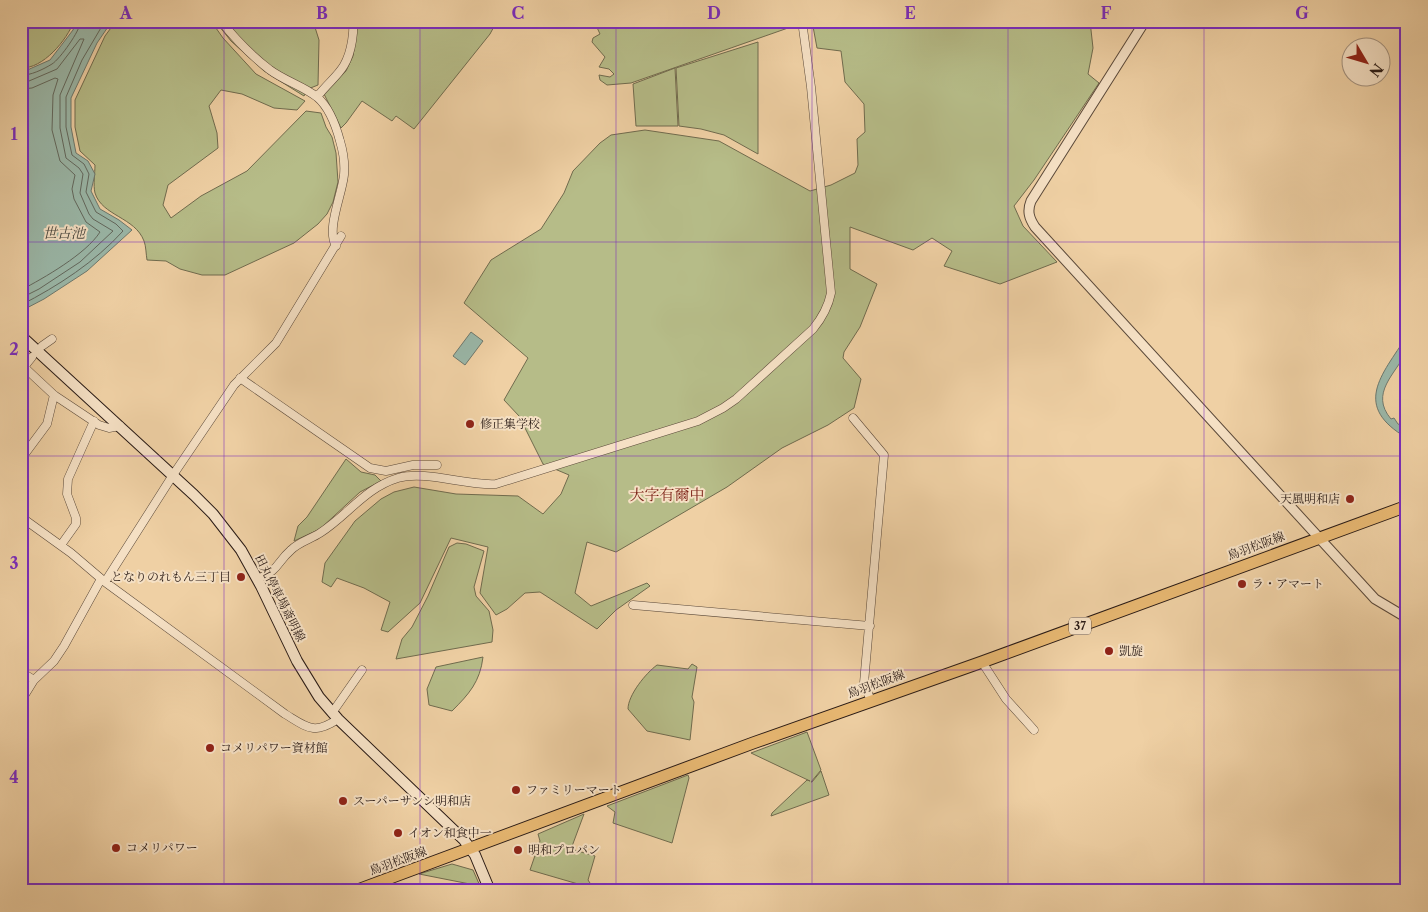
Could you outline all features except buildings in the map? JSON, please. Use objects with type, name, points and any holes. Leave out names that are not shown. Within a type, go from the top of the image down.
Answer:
[{"type":"main road","name":"田丸停車場斎明線","points":[[21,336],[173,475],[226,529],[258,579],[303,673],[335,716],[458,833],[471,849],[490,891]]},
{"type":"main road","name":"鳥羽松阪線","points":[[355,891],[753,743],[982,662],[1407,506]]},
{"type":"street","points":[[221,21],[270,70],[316,97],[323,104],[334,124],[340,140],[344,164],[342,185],[332,235],[336,246]]},
{"type":"street","points":[[316,97],[336,77],[348,58],[353,34],[353,21]]},
{"type":"street","points":[[258,579],[272,572],[292,548],[322,532],[367,494],[398,478],[433,477],[476,484],[496,484],[698,421],[717,412],[736,399],[813,329],[823,317],[829,304],[831,293],[811,87],[802,21]]},
{"type":"street","points":[[1145,21],[1031,201],[1028,210],[1029,217],[1035,227],[1374,599],[1407,618]]},
{"type":"street","points":[[21,700],[34,680],[54,661],[103,581],[234,385],[276,343],[342,236]]},
{"type":"street","points":[[42,346],[52,338]]},
{"type":"street","points":[[32,357],[23,369],[54,395],[105,427],[114,428],[120,426]]},
{"type":"street","points":[[240,378],[370,468],[386,471],[413,465],[437,466]]},
{"type":"street","points":[[22,457],[47,424],[54,395]]},
{"type":"street","points":[[853,418],[884,455],[864,684],[871,701]]},
{"type":"street","points":[[61,545],[76,524],[76,518],[67,494],[68,479],[94,421]]},
{"type":"street","points":[[21,517],[61,545],[103,581],[290,717],[315,729],[323,728],[335,716],[362,670]]},
{"type":"street","points":[[633,605],[870,626]]},
{"type":"street","points":[[982,662],[1006,699],[1034,730]]},
{"type":"street","points":[[21,672],[34,680]]},
{"type":"green space","points":[[21,21],[74,21],[66,36],[46,59],[38,64],[21,68]]},
{"type":"green space","points":[[116,21],[211,21],[223,38],[256,74],[305,101],[297,110],[274,108],[242,94],[221,90],[209,106],[217,133],[218,148],[168,185],[163,205],[171,218],[201,196],[247,171],[306,111],[321,113],[332,137],[336,153],[338,182],[333,202],[327,214],[318,224],[294,243],[225,275],[202,275],[180,269],[166,261],[147,260],[145,243],[140,233],[126,221],[104,207],[99,201],[94,190],[95,165],[80,151],[75,127],[75,100],[105,36]]},
{"type":"green space","points":[[215,21],[313,21],[319,40],[318,85],[308,89],[304,96],[264,71],[231,41]]},
{"type":"green space","points":[[358,21],[497,21],[490,34],[414,129],[396,116],[392,121],[362,101],[341,128],[324,94],[346,71],[353,56]]},
{"type":"green space","points":[[594,21],[808,21],[631,83],[607,85],[600,80],[599,75],[610,77],[614,74],[609,69],[599,67],[605,57],[592,42],[593,38],[600,34]]},
{"type":"green space","points":[[812,21],[1090,21],[1093,48],[1088,74],[1099,83],[1034,180],[1014,206],[1023,226],[1057,262],[1000,284],[944,266],[952,251],[932,238],[913,250],[850,227],[850,269],[877,284],[860,327],[844,352],[843,358],[861,379],[854,408],[828,425],[782,448],[727,487],[616,552],[587,542],[575,593],[591,606],[647,583],[650,586],[616,610],[597,629],[540,592],[525,593],[507,609],[496,615],[480,593],[488,547],[451,538],[420,603],[388,632],[381,630],[390,602],[364,588],[337,578],[331,587],[322,582],[325,563],[355,521],[381,499],[394,492],[414,487],[456,494],[518,496],[543,514],[561,494],[569,475],[543,464],[519,416],[504,400],[528,358],[464,303],[491,260],[541,229],[564,193],[573,171],[600,143],[611,135],[645,130],[719,141],[810,191],[831,185],[855,173],[858,165],[857,139],[865,132],[864,104],[845,82],[841,51],[817,48]]},
{"type":"green space","points":[[758,42],[758,154],[724,135],[679,126],[676,68]]},
{"type":"green space","points":[[675,68],[678,126],[636,126],[633,84]]},
{"type":"green space","points":[[346,459],[361,472],[375,475],[381,481],[360,492],[320,529],[294,541],[298,526],[307,517]]},
{"type":"green space","points":[[457,543],[466,544],[484,551],[474,587],[476,596],[489,611],[493,630],[492,642],[396,659],[402,639],[412,627],[428,596],[449,547]]},
{"type":"green space","points":[[483,657],[482,666],[473,687],[452,711],[429,705],[427,689],[436,667]]},
{"type":"green space","points":[[692,664],[697,667],[692,697],[694,702],[690,740],[647,731],[628,709],[631,697],[638,685],[657,665],[688,669]]},
{"type":"green space","points":[[807,732],[821,770],[811,782],[821,771],[829,795],[771,816],[807,780],[810,781],[751,753]]},
{"type":"green space","points":[[688,775],[689,778],[672,843],[613,823],[615,812],[607,806]]},
{"type":"green space","points":[[584,814],[571,849],[595,856],[588,880],[590,883],[585,886],[530,870],[540,841],[538,834]]},
{"type":"green space","points":[[452,864],[473,870],[480,886],[419,874]]},
{"type":"water","name":"世古池","points":[[76,21],[112,21],[97,43],[71,98],[71,127],[76,153],[88,161],[95,174],[91,191],[100,209],[132,230],[87,271],[44,299],[21,311],[21,70],[25,71],[50,60],[73,30]]},
{"type":"water","points":[[471,332],[483,341],[465,365],[453,356]]},
{"type":"water","points":[[1407,336],[1406,352],[1386,384],[1383,392],[1383,401],[1385,410],[1391,419],[1394,418],[1398,424],[1407,428],[1407,438],[1390,426],[1380,414],[1376,402],[1381,377]]},
{"type":"place","name":"修正集学校","points":[[470,424]]},
{"type":"place","name":"天風明和店","points":[[1350,499]]},
{"type":"place","name":"となりのれもん三丁目","points":[[241,577]]},
{"type":"place","name":"ラ・アマート","points":[[1242,584]]},
{"type":"place","name":"凱旋","points":[[1109,651]]},
{"type":"place","name":"コメリパワー資材館","points":[[210,748]]},
{"type":"place","name":"ファミリーマート","points":[[516,790]]},
{"type":"place","name":"スーパーサンシ明和店","points":[[343,801]]},
{"type":"place","name":"イオン和食中一","points":[[398,833]]},
{"type":"place","name":"コメリパワー","points":[[116,848]]},
{"type":"place","name":"明和プロパン","points":[[518,850]]},
{"type":"district","name":"大字有爾中","points":[[667,495]]}]
